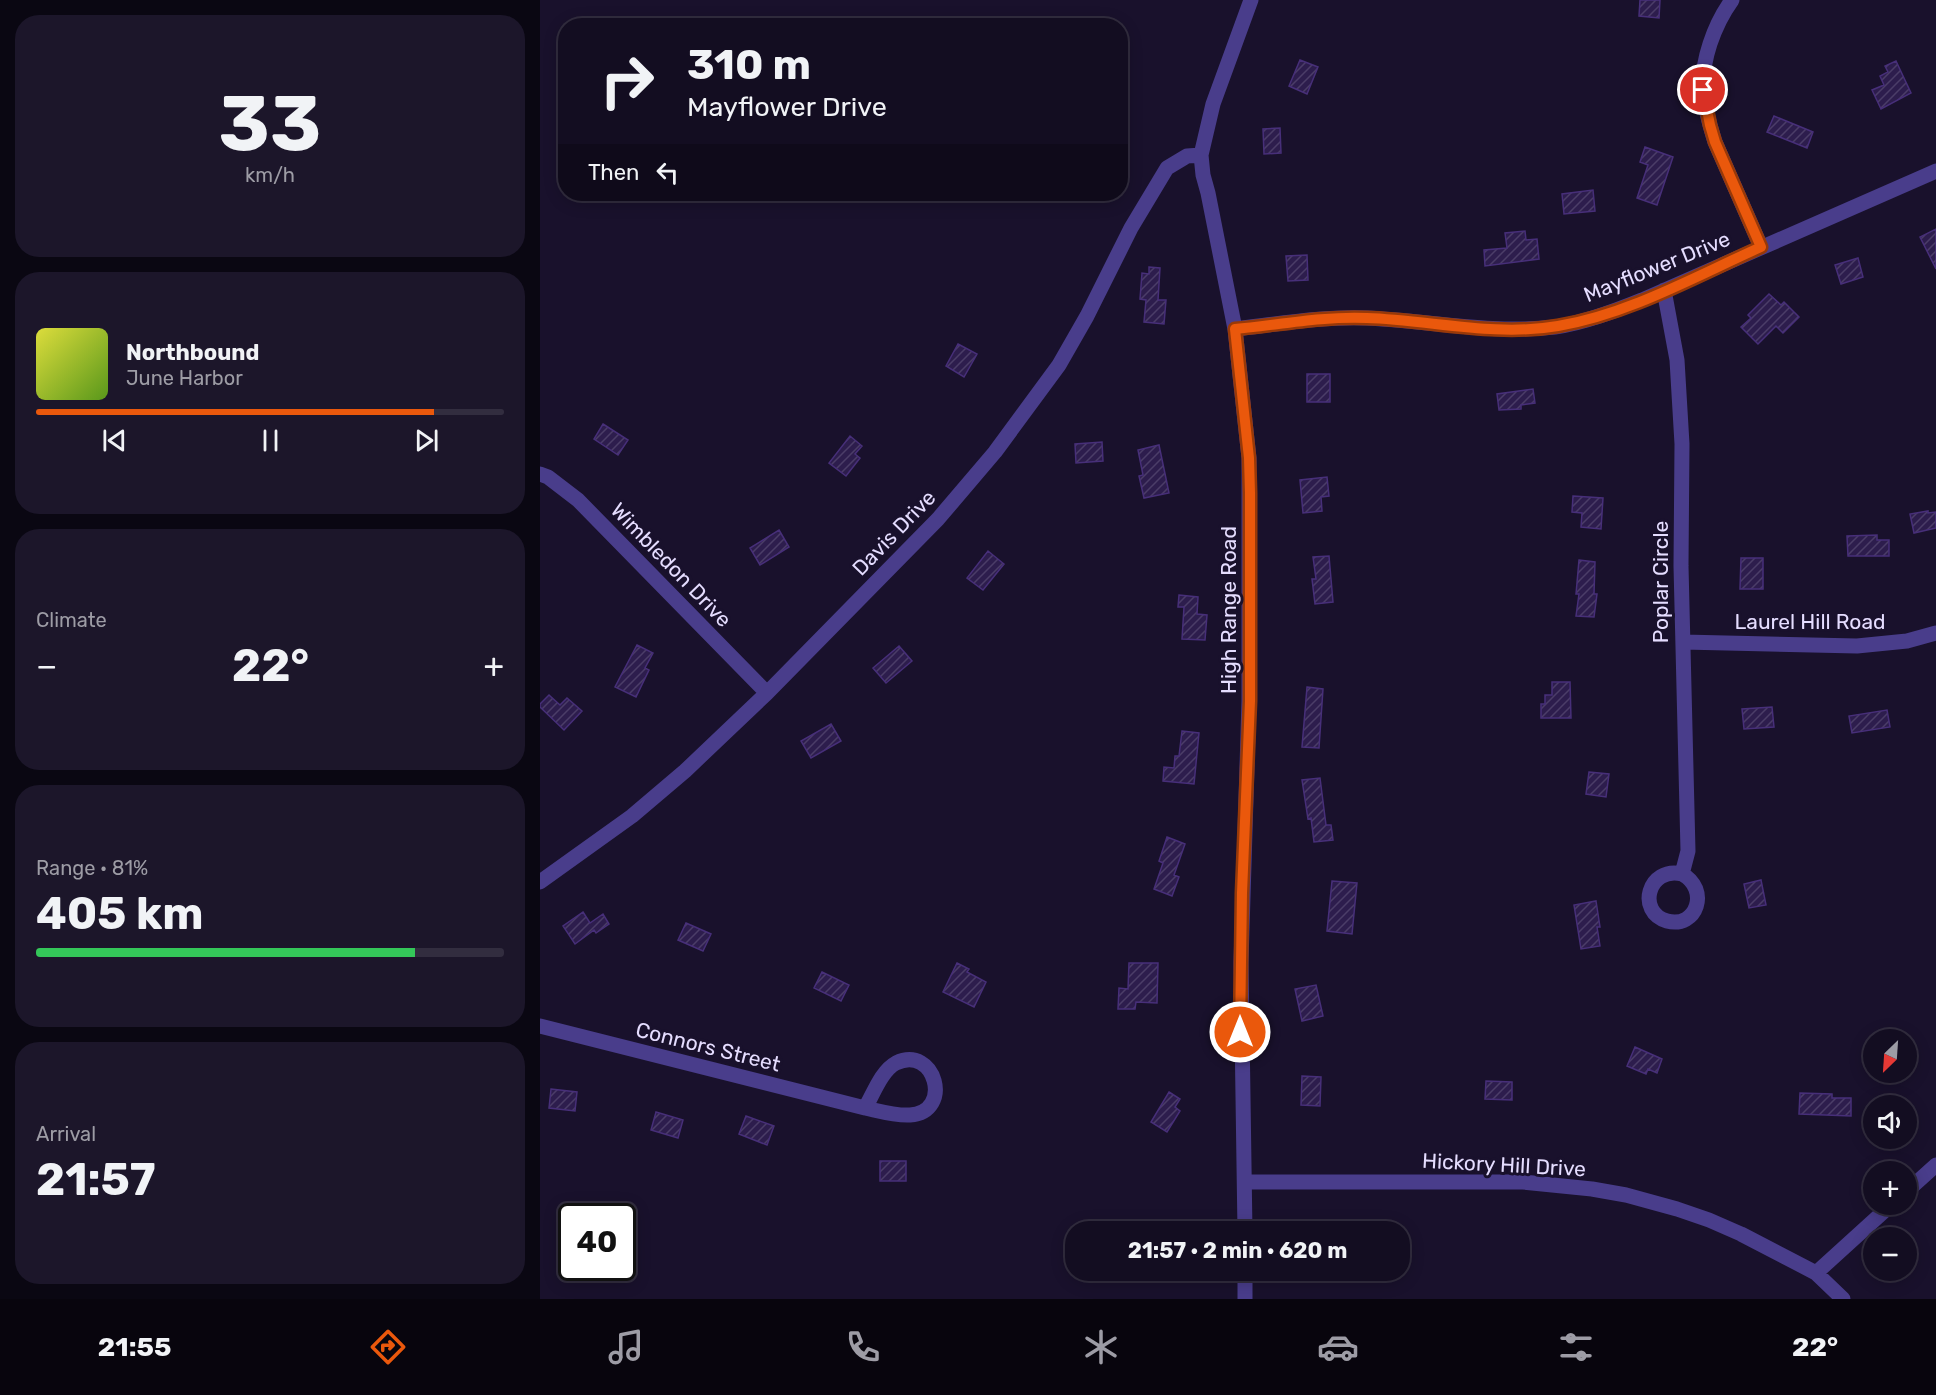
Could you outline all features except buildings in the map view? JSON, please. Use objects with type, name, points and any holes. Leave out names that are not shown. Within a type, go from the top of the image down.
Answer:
[{"type":"street","name":"High Range Road","points":[[1245,1221],[1240,1032],[1250,701],[1249,458],[1235,329],[1203,175],[1201,155],[1213,104],[1251,0]]},
{"type":"street","points":[[1732,0],[1713,36],[1703,90],[1715,142],[1761,247]]},
{"type":"street","name":"Davis Drive","points":[[540,882],[632,816],[686,771],[767,693],[938,519],[996,452],[1059,364],[1087,316],[1131,228],[1167,168],[1187,156],[1201,155]]},
{"type":"street","name":"Mayflower Drive","points":[[1235,329],[1331,319],[1366,318],[1470,328],[1558,326],[1609,313],[1936,171]]},
{"type":"street","name":"Poplar Circle","points":[[1664,290],[1677,360],[1682,444],[1683,642],[1688,851],[1682,874]]},
{"type":"street","name":"Wimbledon Drive","points":[[540,474],[548,477],[578,500],[767,693]]},
{"type":"street","name":"Laurel Hill Road","points":[[1683,642],[1857,646],[1907,641],[1936,633]]},
{"type":"street","name":"Connors Street","points":[[540,1026],[865,1108],[898,1114],[919,1113],[932,1102],[935,1094],[934,1077],[929,1070],[915,1061],[906,1060],[896,1063],[889,1069],[865,1108]]},
{"type":"street","points":[[1917,1182],[1936,1165]]},
{"type":"street","name":"Hickory Hill Drive","points":[[1245,1182],[1523,1182],[1626,1195],[1677,1209],[1741,1234],[1816,1273],[1844,1299]]},
{"type":"street","points":[[1816,1273],[1880,1215]]},
{"type":"street","points":[[1245,1281],[1245,1299]]},
{"type":"route","points":[[1240,1032],[1251,597],[1249,458],[1235,329],[1331,319],[1366,318],[1470,328],[1523,329],[1558,326],[1609,313],[1761,247],[1715,142],[1703,90]]}]
